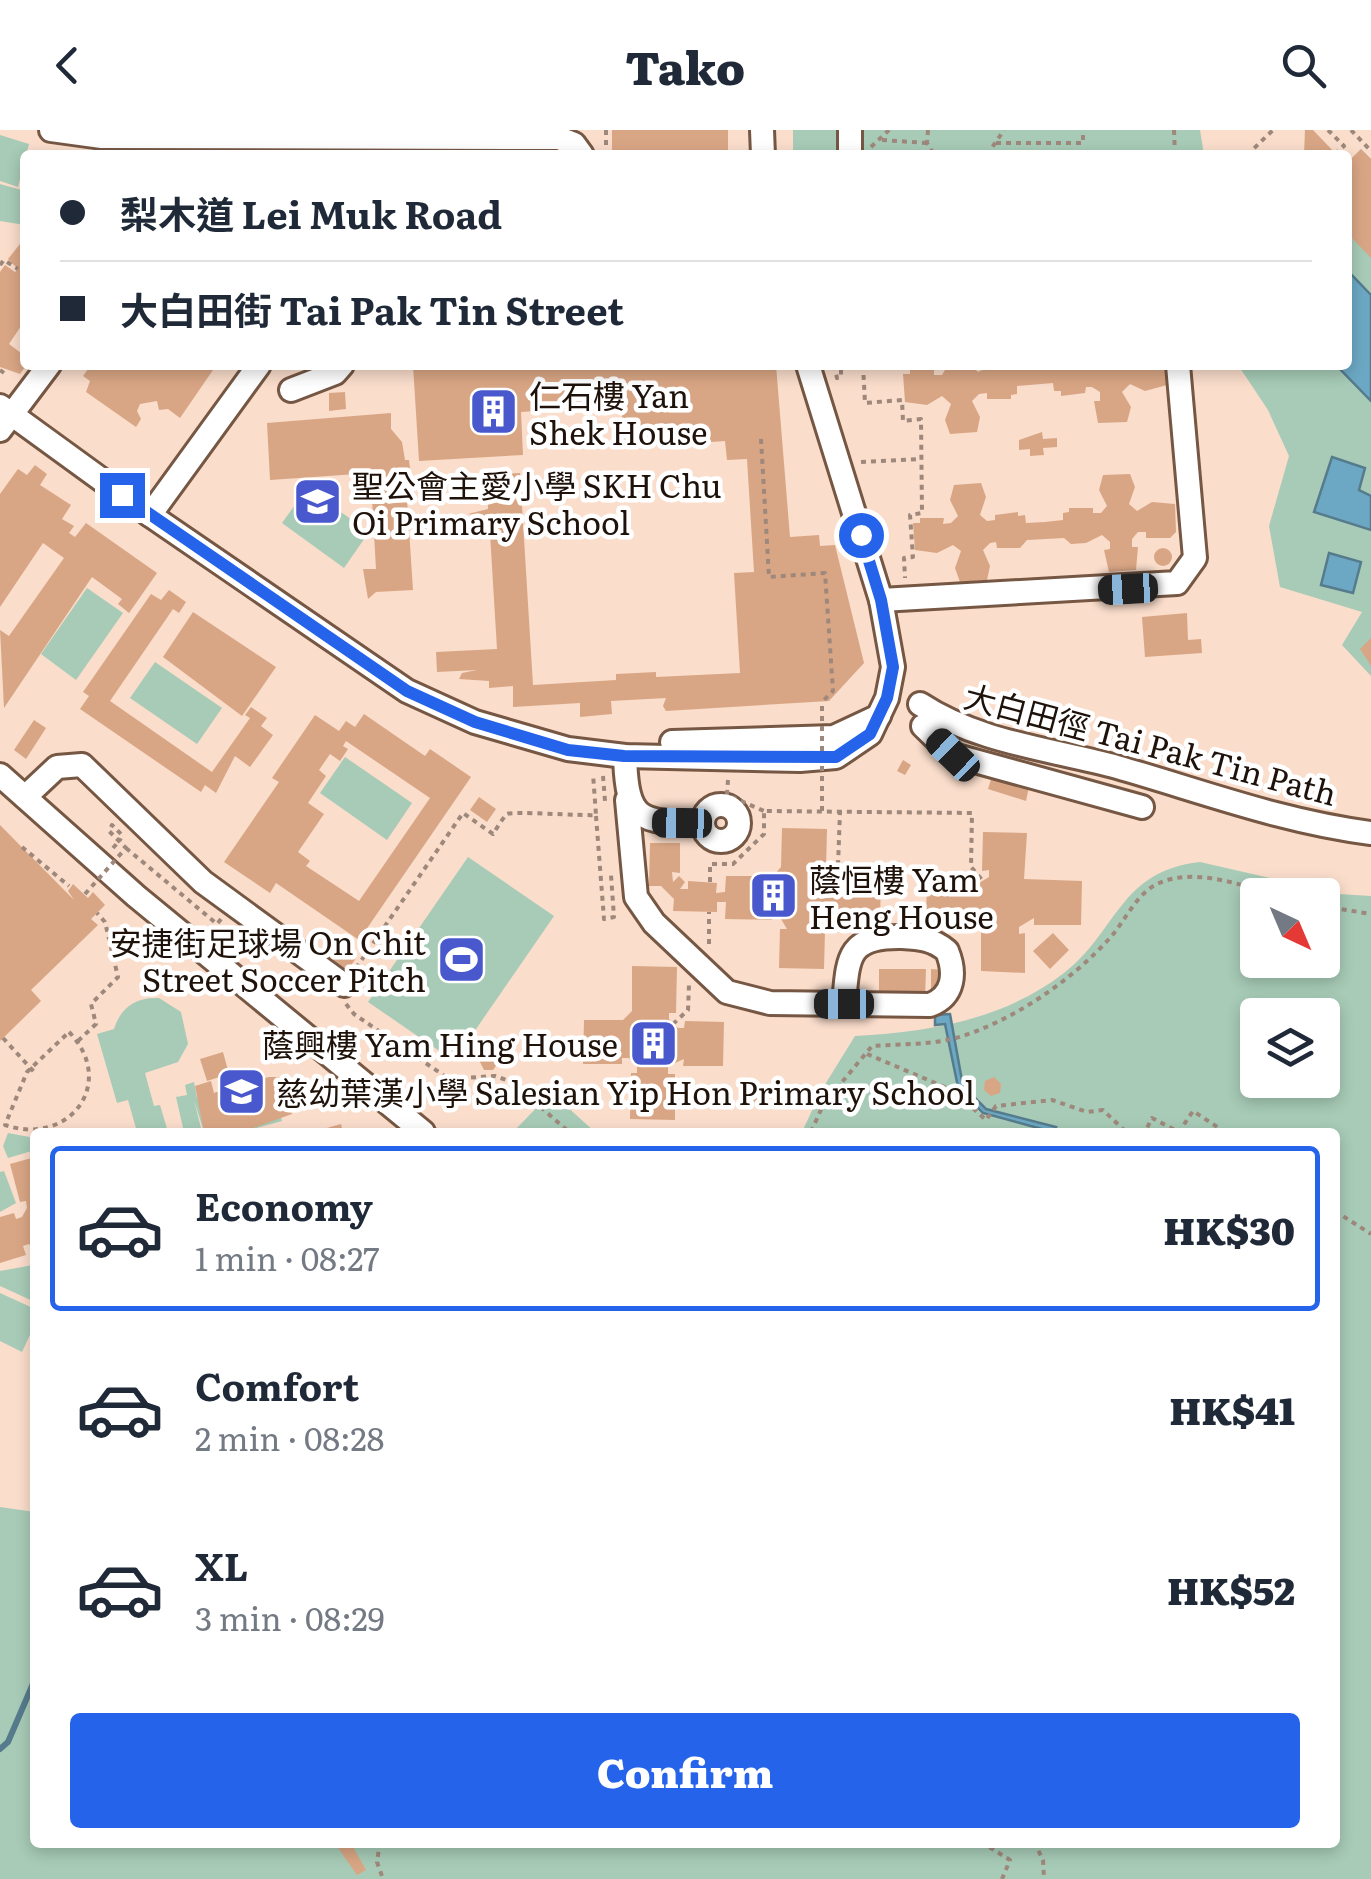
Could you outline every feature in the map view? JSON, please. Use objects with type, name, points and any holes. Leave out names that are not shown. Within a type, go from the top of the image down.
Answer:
[{"type":"street","points":[[51,130],[102,137],[297,148],[559,138],[578,150]]},
{"type":"street","points":[[45,370],[4,417],[407,691],[475,722],[568,750],[624,756],[836,757],[870,734],[893,667],[885,591],[810,370]]},
{"type":"street","points":[[150,516],[255,370]]},
{"type":"street","points":[[291,390],[338,370]]},
{"type":"street","points":[[885,591],[1177,584],[1195,558],[1178,370]]},
{"type":"street","points":[[828,429],[852,423]]},
{"type":"street","name":"大白田徑 Tai Pak Tin Path","points":[[893,667],[921,715]]},
{"type":"street","points":[[921,715],[953,755],[1142,807]]},
{"type":"street","name":"大白田徑 Tai Pak Tin Path","points":[[879,716],[921,715],[983,735],[1120,768],[1231,803],[1371,833]]},
{"type":"street","points":[[538,738],[626,743],[802,740],[834,737],[879,716]]},
{"type":"street","points":[[624,756],[616,802],[636,897],[654,924],[727,992],[770,1003],[844,1004],[940,1001],[954,974],[947,952],[925,938],[878,936],[863,942],[847,964],[844,1004]]},
{"type":"street","points":[[24,797],[57,767],[82,765],[203,882],[344,985]]},
{"type":"street","points":[[0,775],[136,896],[418,1128]]},
{"type":"street","points":[[616,802],[661,823],[702,823]]},
{"type":"path","points":[[606,130],[606,145]]},
{"type":"path","points":[[928,130],[931,150]]},
{"type":"path","points":[[991,150],[1004,130]]},
{"type":"path","points":[[996,143],[1083,143],[1083,130]]},
{"type":"path","points":[[1252,150],[1272,130]]},
{"type":"path","points":[[1328,130],[1344,146],[1340,150]]},
{"type":"path","points":[[1350,130],[1371,151]]},
{"type":"path","points":[[882,140],[927,143]]},
{"type":"path","points":[[1058,143],[1058,150]]},
{"type":"path","points":[[0,266],[4,260],[18,269]]},
{"type":"path","points":[[863,370],[865,403],[902,400],[903,420],[920,419],[922,513],[910,514],[912,557],[904,558],[905,580],[885,591]]},
{"type":"path","points":[[761,439],[768,577],[825,573],[833,691],[822,702],[822,811]]},
{"type":"path","points":[[860,462],[921,459]]},
{"type":"path","points":[[602,766],[616,802]]},
{"type":"path","points":[[593,772],[604,919],[614,917],[610,860]]},
{"type":"path","points":[[728,780],[727,795],[764,811],[972,813],[971,867],[984,882]]},
{"type":"path","points":[[564,1128],[512,1082],[496,1076],[449,1079],[354,1014],[346,1003],[344,985],[463,813],[493,834],[507,815],[516,811],[545,817],[596,815]]},
{"type":"path","points":[[710,882],[710,864],[733,864],[764,834],[764,811]]},
{"type":"path","points":[[824,879],[838,866],[840,811]]},
{"type":"path","points":[[110,852],[120,840],[122,835],[112,826],[109,831],[126,848],[217,924],[224,916]]},
{"type":"path","points":[[22,847],[69,886]]},
{"type":"path","points":[[85,894],[126,848]]},
{"type":"path","points":[[813,1128],[822,1105],[872,1046],[959,1037],[1018,1010],[1061,982],[1108,940],[1146,891],[1158,884],[1189,876],[1240,885]]},
{"type":"path","points":[[1340,909],[1371,914]]},
{"type":"path","points":[[78,1041],[96,1024],[91,1004],[118,977],[106,922],[97,913]]},
{"type":"path","points":[[30,1130],[5,1125],[30,1066],[69,1032],[88,1062],[89,1081],[84,1099],[59,1125],[41,1128]]},
{"type":"path","points":[[2,1038],[36,1074]]},
{"type":"path","points":[[867,1054],[954,1091],[986,1120],[996,1106],[1052,1100],[1087,1112],[1104,1110],[1123,1128]]},
{"type":"path","points":[[1181,1128],[1192,1111],[1219,1128]]},
{"type":"path","points":[[1147,1128],[1152,1118],[1171,1128]]},
{"type":"path","points":[[1340,1214],[1371,1234]]},
{"type":"path","points":[[379,1848],[377,1862],[383,1879]]},
{"type":"path","points":[[991,1848],[1010,1860],[1002,1879]]},
{"type":"path","points":[[1036,1848],[1044,1879]]},
{"type":"green space","points":[[793,130],[1200,130],[1203,150],[793,150]]},
{"type":"green space","points":[[0,135],[29,144],[27,150],[20,150],[18,187],[0,181]]},
{"type":"green space","points":[[1361,149],[1371,159],[1371,676],[1342,645],[1362,612],[1280,587],[1269,526],[1289,456],[1268,410],[1241,370],[1352,370],[1352,158]]},
{"type":"green space","points":[[0,184],[20,190],[20,224],[0,221]]},
{"type":"green space","points":[[307,488],[369,532],[344,568],[282,523]]},
{"type":"green space","points":[[87,588],[123,613],[76,680],[41,654]]},
{"type":"green space","points":[[155,662],[222,708],[197,744],[130,698]]},
{"type":"green space","points":[[345,757],[412,803],[387,840],[320,793]]},
{"type":"green space","name":"安捷街足球場 On Chit Street Soccer Pitch","points":[[468,857],[554,916],[454,1061],[368,1002]]},
{"type":"green space","points":[[1200,862],[1270,878],[1240,878],[1240,978],[1340,978],[1340,894],[1371,896],[1371,1879],[0,1879],[0,1507],[30,1511],[30,1848],[1340,1848],[1340,1128],[804,1128],[855,1036],[938,1027],[1016,1002],[1041,989],[1082,957],[1136,890],[1152,877]]},
{"type":"green space","points":[[159,998],[181,1012],[188,1044],[178,1062],[145,1073],[154,1106],[160,1105],[167,1128],[136,1128],[128,1100],[117,1103],[97,1034],[114,1029],[130,1005]]},
{"type":"green space","points":[[269,1077],[282,1121],[257,1128],[203,1128],[194,1100],[201,1128],[183,1128],[176,1097],[187,1095],[185,1085],[194,1082],[197,1098]]},
{"type":"green space","points":[[554,1095],[591,1128],[517,1128],[548,1096]]},
{"type":"green space","points":[[8,1133],[30,1137],[30,1151],[8,1158],[3,1146]]},
{"type":"green space","points":[[4,1171],[16,1203],[0,1212],[0,1172]]},
{"type":"green space","points":[[30,1266],[30,1300],[0,1286],[0,1271]]},
{"type":"green space","points":[[0,1293],[30,1307],[30,1335],[22,1352],[0,1341]]},
{"type":"water","points":[[1352,275],[1371,295],[1371,401],[1341,370],[1352,370]]},
{"type":"water","points":[[1332,457],[1365,468],[1359,490],[1371,496],[1371,530],[1314,512]]},
{"type":"water","points":[[1329,553],[1361,562],[1353,593],[1321,585]]},
{"type":"water","points":[[950,1014],[963,1086],[986,1109],[1055,1128],[1038,1128],[983,1113],[958,1087],[945,1024],[935,1025],[935,1015]]},
{"type":"building","points":[[612,130],[728,130],[728,150],[612,150]]},
{"type":"building","points":[[1305,130],[1313,130],[1332,150],[1304,150]]},
{"type":"building","points":[[1361,149],[1371,159],[1371,258],[1352,238],[1352,158]]},
{"type":"building","points":[[20,244],[20,328],[9,344],[20,352],[20,374],[0,367],[0,272],[5,265],[15,272],[18,269],[8,259]]},
{"type":"building","points":[[87,370],[213,370],[180,418],[168,409],[159,410],[157,401],[140,404],[137,411],[141,419],[136,427],[86,392],[90,381],[83,376]]},
{"type":"building","points":[[413,370],[776,370],[790,537],[819,535],[820,546],[835,545],[864,663],[829,701],[666,711],[666,698],[611,701],[612,714],[580,717],[580,703],[513,707],[513,686],[489,688],[489,681],[459,679],[462,673],[477,670],[437,672],[436,652],[497,649],[489,517],[468,514],[488,509],[487,475],[520,473],[533,685],[616,680],[616,674],[656,672],[656,677],[740,673],[734,573],[754,572],[747,459],[727,460],[725,441],[624,448],[621,405],[521,412],[523,455],[419,461]]},
{"type":"building","points":[[910,370],[934,370],[934,375],[942,375],[945,370],[1166,370],[1167,385],[1145,391],[1130,384],[1122,392],[1131,407],[1127,422],[1098,423],[1094,401],[1100,401],[1100,392],[1092,387],[1086,387],[1085,393],[1061,396],[1061,391],[1054,391],[1053,383],[1017,386],[1017,394],[1011,395],[1011,399],[987,399],[987,393],[979,394],[972,401],[980,417],[977,432],[950,434],[945,420],[951,404],[942,396],[927,405],[905,402],[903,374],[910,374]]},
{"type":"building","points":[[345,392],[346,409],[329,411],[329,393]]},
{"type":"building","points":[[391,413],[391,429],[402,442],[405,460],[409,460],[410,469],[405,469],[413,590],[376,592],[368,599],[363,569],[376,569],[371,482],[369,497],[362,500],[357,474],[270,480],[267,423]]},
{"type":"building","points":[[1042,432],[1043,439],[1057,438],[1057,447],[1043,448],[1044,455],[1030,456],[1030,449],[1019,450],[1019,440]]},
{"type":"building","points":[[35,465],[47,474],[40,485],[71,505],[62,519],[74,526],[69,533],[75,537],[86,523],[157,573],[129,613],[118,604],[122,599],[92,577],[4,708],[0,630],[9,636],[64,558],[43,543],[0,607],[0,494],[18,469],[27,475]]},
{"type":"building","points":[[1130,474],[1135,487],[1129,504],[1137,511],[1152,502],[1175,504],[1176,532],[1170,538],[1146,538],[1146,532],[1138,532],[1132,539],[1132,547],[1138,547],[1136,570],[1109,572],[1104,550],[1110,549],[1110,542],[1102,535],[1086,543],[1071,544],[1064,538],[1027,540],[1020,548],[997,548],[996,542],[990,543],[983,550],[990,566],[987,580],[960,582],[955,568],[961,551],[953,545],[937,553],[915,550],[913,523],[920,523],[920,518],[944,518],[943,524],[951,523],[958,516],[950,500],[954,485],[981,483],[986,497],[980,515],[987,521],[995,520],[995,515],[1018,512],[1018,516],[1025,515],[1026,523],[1045,522],[1063,520],[1063,513],[1069,512],[1069,508],[1093,508],[1093,513],[1101,513],[1107,506],[1099,490],[1103,475]]},
{"type":"building","points":[[1163,548],[1172,557],[1163,566],[1154,557]]},
{"type":"building","points":[[169,590],[186,602],[179,613],[173,609],[110,701],[212,772],[250,718],[245,715],[251,707],[267,718],[261,726],[273,735],[250,767],[235,756],[216,793],[205,785],[201,792],[80,709],[89,696],[83,692],[151,594],[161,600]]},
{"type":"building","points":[[193,612],[276,667],[242,716],[163,657]]},
{"type":"building","points":[[1187,613],[1188,640],[1201,639],[1202,653],[1145,657],[1142,617]]},
{"type":"building","points":[[1371,638],[1371,666],[1360,649]]},
{"type":"building","points":[[364,714],[425,756],[430,749],[471,777],[359,940],[276,883],[270,893],[224,862],[279,782],[272,778],[315,715],[339,731],[346,721],[355,727]],"holes":[[[346,741],[430,798],[359,901],[306,866],[310,861],[298,852],[324,814],[308,803],[326,776],[319,770],[330,754],[340,761],[348,749],[343,746]]]},
{"type":"building","points":[[34,720],[46,728],[26,759],[14,750]]},
{"type":"building","points":[[903,760],[911,765],[905,775],[897,771]]},
{"type":"building","points":[[992,776],[1029,787],[1026,801],[988,789]]},
{"type":"building","points":[[479,797],[496,809],[487,822],[470,810]]},
{"type":"building","points":[[0,825],[74,900],[68,891],[73,884],[88,898],[93,892],[105,905],[91,919],[98,925],[31,990],[41,1001],[0,1041]]},
{"type":"building","name":"蔭恒樓 Yam Heng House","points":[[782,828],[827,829],[826,868],[819,868],[819,874],[828,883],[834,883],[834,877],[881,877],[880,922],[833,921],[833,914],[824,914],[818,921],[817,929],[825,930],[824,969],[779,968],[780,929],[787,929],[778,914],[771,914],[772,920],[725,919],[726,902],[717,902],[717,912],[673,911],[674,899],[661,886],[649,886],[650,843],[680,843],[680,873],[672,872],[673,882],[679,876],[685,882],[680,889],[688,889],[688,881],[717,883],[716,893],[725,892],[726,876],[773,876],[781,867]]},
{"type":"building","points":[[983,832],[1027,833],[1024,879],[1082,881],[1081,925],[1034,925],[1034,918],[1019,927],[1019,934],[1025,933],[1025,973],[981,971],[981,932],[988,933],[988,923],[982,917],[973,917],[973,924],[926,923],[927,878],[974,879],[974,886],[989,877],[989,870],[982,871]]},
{"type":"building","points":[[1053,933],[1069,950],[1050,969],[1033,951]]},
{"type":"building","points":[[331,939],[357,957],[347,971],[321,953]]},
{"type":"building","name":"蔭興樓 Yam Hing House","points":[[632,966],[677,967],[676,1013],[669,1013],[669,1019],[678,1028],[684,1028],[685,1021],[724,1022],[723,1066],[683,1066],[684,1059],[668,1066],[668,1074],[675,1074],[675,1120],[630,1119],[631,1073],[637,1073],[637,1067],[629,1058],[622,1058],[622,1064],[583,1064],[584,1020],[623,1020],[632,1011]]},
{"type":"building","points":[[879,969],[926,969],[925,998],[879,998]]},
{"type":"building","points":[[931,969],[944,970],[935,992],[931,992]]},
{"type":"building","points":[[223,1052],[229,1074],[207,1081],[200,1059]]},
{"type":"building","points":[[485,1054],[494,1055],[498,1063],[493,1070],[484,1070],[480,1062]]},
{"type":"building","name":"慈幼葉漢小學 Salesian Yip Hon Primary School","points":[[282,1077],[292,1114],[253,1128],[203,1128],[195,1086],[211,1081],[214,1093]]},
{"type":"building","points":[[994,1077],[1001,1084],[1000,1093],[991,1096],[984,1090],[985,1081]]},
{"type":"building","points":[[755,1088],[762,1095],[755,1102],[748,1095]]},
{"type":"building","points":[[30,1158],[30,1245],[23,1246],[26,1255],[0,1263],[0,1217],[14,1213],[16,1219],[22,1217],[27,1208],[26,1201],[20,1202],[10,1164]]},
{"type":"building","points":[[338,1848],[354,1848],[366,1870],[357,1875]]},
{"type":"waterway","points":[[0,1749],[8,1742],[30,1691]]},
{"type":"place","name":"仁石樓 Yan Shek House","points":[[494,412]]},
{"type":"place","name":"聖公會主愛小學 SKH Chu Oi Primary School","points":[[317,502]]},
{"type":"place","name":"蔭恒樓 Yam Heng House","points":[[774,896]]},
{"type":"place","name":"安捷街足球場 On Chit Street Soccer Pitch","points":[[461,959]]},
{"type":"place","name":"蔭興樓 Yam Hing House","points":[[653,1043]]},
{"type":"place","name":"慈幼葉漢小學 Salesian Yip Hon Primary School","points":[[241,1091]]},
{"type":"route","points":[[122,495],[407,691],[475,722],[568,750],[624,756],[800,760],[836,757],[854,749],[870,734],[887,698],[893,667],[881,600],[861,535]]}]
